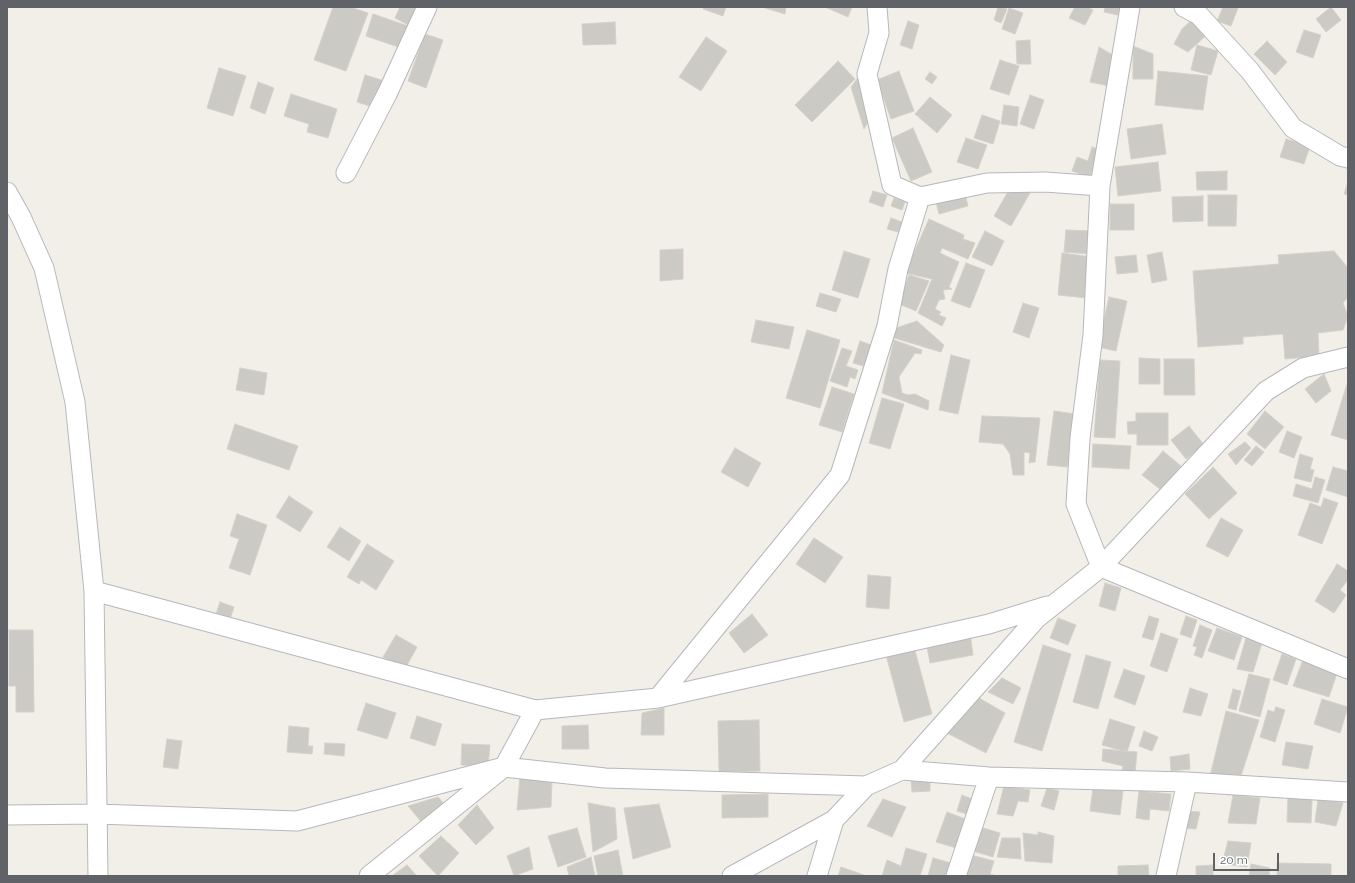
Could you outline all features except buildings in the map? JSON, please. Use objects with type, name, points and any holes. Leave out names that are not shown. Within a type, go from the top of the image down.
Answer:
[{"type":"street","points":[[346,173],[387,94],[427,7]]},
{"type":"street","points":[[877,7],[879,33],[867,74],[892,186],[920,197],[987,183],[1045,182],[1100,186]]},
{"type":"street","points":[[1130,7],[1100,186],[1093,335],[1080,438],[1076,504],[1100,567],[1348,669]]},
{"type":"street","points":[[1184,7],[1198,15],[1250,71],[1294,128],[1340,156],[1348,158]]},
{"type":"street","points":[[7,192],[21,217],[44,268],[76,402],[94,591],[98,876]]},
{"type":"street","points":[[658,698],[840,476],[887,326],[898,269],[920,197]]},
{"type":"street","points":[[732,876],[834,820],[866,786],[902,770],[1037,618],[1100,567],[1266,391],[1303,368],[1348,357]]},
{"type":"street","points":[[94,591],[535,710],[658,698],[989,624],[1058,602]]},
{"type":"street","points":[[369,876],[504,767],[535,710]]},
{"type":"street","points":[[7,815],[97,814],[297,821],[504,767],[605,778],[866,786]]},
{"type":"street","points":[[902,770],[989,777],[1187,782],[1348,792]]},
{"type":"street","points":[[956,876],[989,777]]},
{"type":"street","points":[[1166,876],[1187,782]]},
{"type":"street","points":[[817,876],[834,820]]}]
